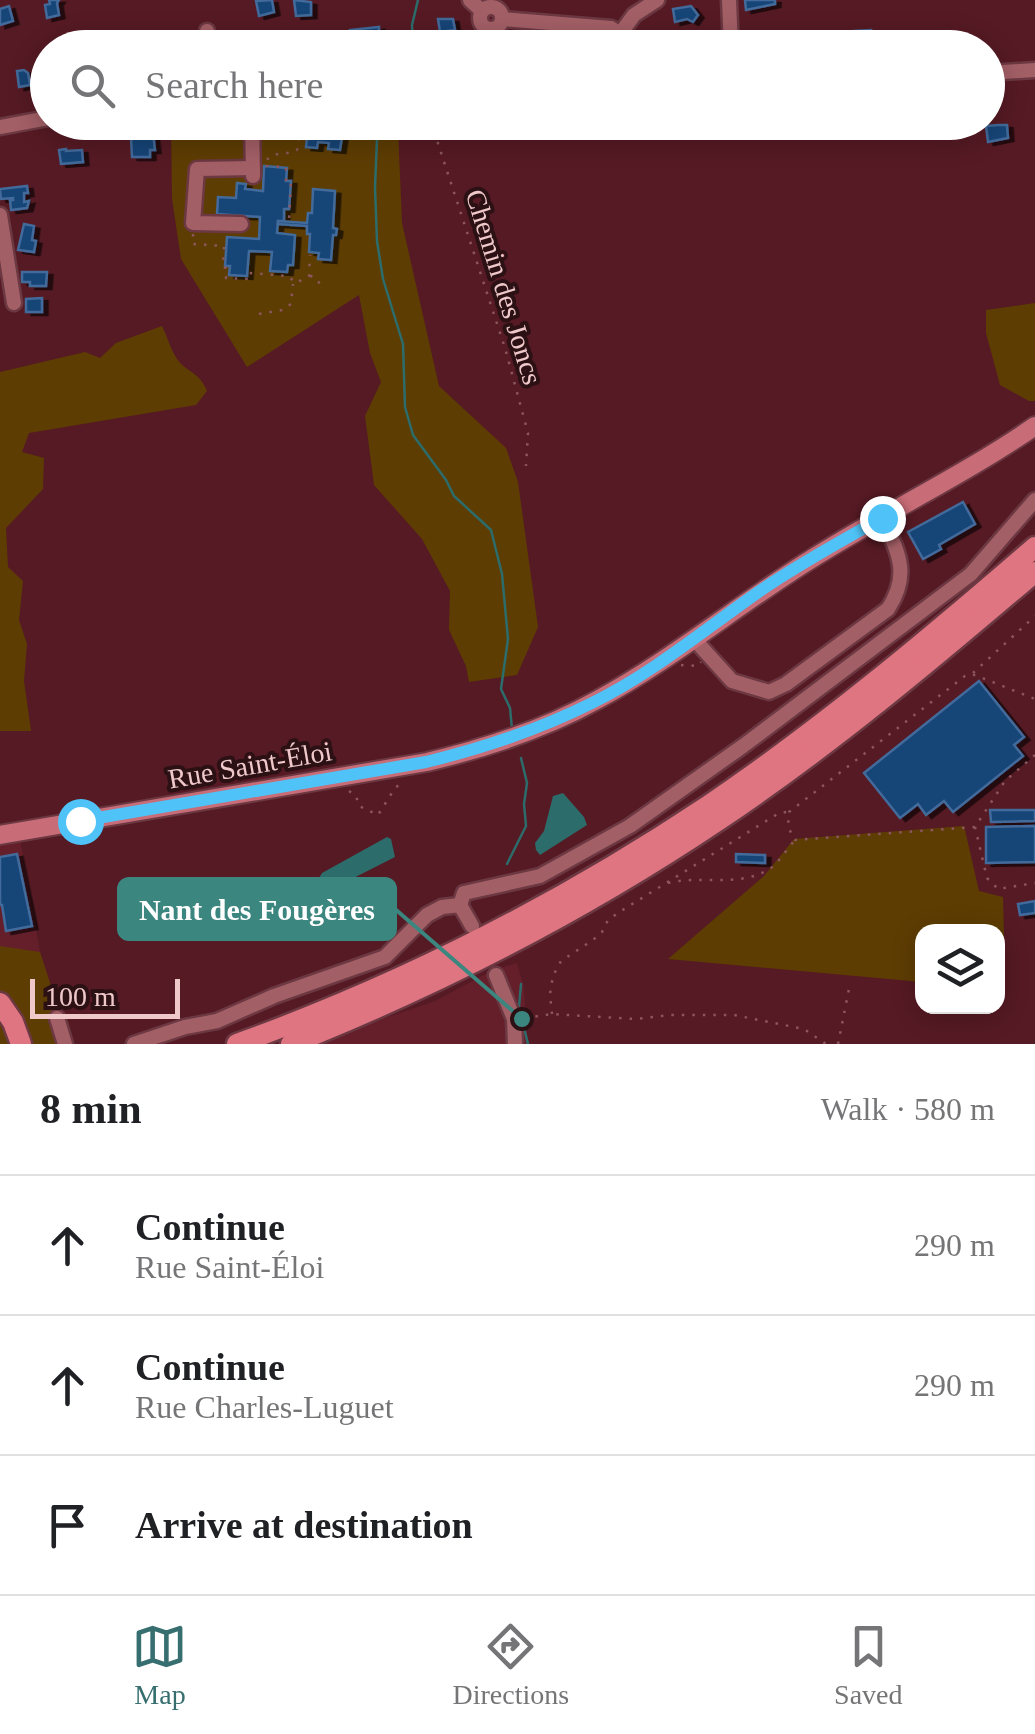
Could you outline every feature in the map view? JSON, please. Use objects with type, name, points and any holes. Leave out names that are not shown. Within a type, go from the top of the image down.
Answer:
[{"type":"highway","points":[[238,1044],[457,950],[546,904],[668,831],[848,704],[1035,547]]},
{"type":"highway","points":[[291,1044],[501,950],[638,872],[718,821],[862,717],[1035,572]]},
{"type":"highway","points":[[0,1003],[12,1022],[18,1044]]},
{"type":"highway","points":[[310,1044],[374,1009]]},
{"type":"highway","points":[[0,1016],[18,1044]]},
{"type":"main road","name":"Rue Saint-Éloi","points":[[0,835],[426,762],[508,740],[595,702],[760,591],[1035,426]]},
{"type":"street","points":[[470,0],[482,11],[480,18],[485,28],[496,28],[502,19],[612,30]]},
{"type":"street","points":[[626,30],[634,15],[657,0]]},
{"type":"street","points":[[729,0],[730,30]]},
{"type":"street","points":[[1005,71],[1035,70]]},
{"type":"street","points":[[0,128],[30,122]]},
{"type":"street","points":[[241,224],[193,222],[197,169],[254,172],[253,140]]},
{"type":"street","points":[[0,216],[14,303]]},
{"type":"street","points":[[472,926],[460,905],[464,894],[540,876],[630,826],[971,574],[1035,500]]},
{"type":"street","points":[[694,639],[732,681],[768,692],[786,684],[888,609],[901,583],[900,559],[882,518]]},
{"type":"street","points":[[134,1044],[184,1027],[217,1021],[274,996],[385,957],[428,915],[442,907],[460,905]]},
{"type":"street","points":[[496,975],[514,1020],[515,1044]]},
{"type":"street","points":[[56,1018],[65,1044]]},
{"type":"path","points":[[289,221],[291,181],[286,181],[286,167],[262,166],[271,155],[297,150],[298,140]]},
{"type":"path","name":"Chemin des Joncs","points":[[437,140],[528,434],[526,466]]},
{"type":"path","points":[[193,222],[193,244],[224,246],[226,278],[249,280],[249,273],[288,276],[294,282]]},
{"type":"path","points":[[294,282],[308,276],[310,255]]},
{"type":"path","points":[[308,276],[315,277],[320,284]]},
{"type":"path","points":[[259,314],[282,310],[290,304],[294,282]]},
{"type":"path","points":[[552,1014],[553,976],[561,960],[593,940],[608,920],[779,813],[788,812],[972,674],[1035,616]]},
{"type":"path","points":[[676,667],[698,666],[708,656]]},
{"type":"path","points":[[972,674],[1035,700]]},
{"type":"path","points":[[1035,755],[1005,782],[975,827],[987,878],[998,889],[1035,883]]},
{"type":"path","points":[[340,788],[356,796],[359,806],[378,814],[404,781]]},
{"type":"path","points":[[788,812],[788,827],[795,840]]},
{"type":"path","points":[[664,884],[680,880],[730,881],[768,871],[795,840],[975,827]]},
{"type":"path","points":[[838,1044],[850,984]]},
{"type":"path","points":[[514,1020],[552,1014],[635,1019],[734,1015],[804,1029],[826,1044]]},
{"type":"shaded area","points":[[171,140],[398,140],[402,223],[439,386],[506,448],[518,482],[538,627],[517,675],[469,682],[449,630],[450,591],[422,539],[374,485],[365,416],[381,382],[370,353],[359,295],[247,367],[181,259],[172,199]]},
{"type":"shaded area","points":[[1035,303],[1035,401],[1029,401],[1000,385],[986,333],[986,310]]},
{"type":"shaded area","points":[[162,326],[177,359],[207,391],[196,405],[29,433],[22,452],[44,458],[43,489],[6,528],[8,567],[23,581],[19,620],[27,644],[24,681],[31,731],[0,731],[0,372],[85,352],[100,358],[116,343]]},
{"type":"shaded area","points":[[964,826],[979,891],[1003,897],[1004,924],[915,924],[915,981],[668,959],[764,876],[794,839]]},
{"type":"shaded area","points":[[20,839],[58,1044],[0,1044],[0,845]]},
{"type":"shaded area","points":[[0,946],[40,952],[70,1044],[0,1044]]},
{"type":"shaded area","points":[[517,963],[524,987],[527,1044],[309,1044],[435,1001],[493,970]]},
{"type":"water","points":[[563,793],[587,825],[540,855],[535,843],[544,831],[553,796]]},
{"type":"water","points":[[387,837],[395,857],[328,891],[322,887],[322,873]]},
{"type":"building","points":[[49,0],[59,0],[59,15],[47,18],[45,5],[50,4]]},
{"type":"building","points":[[272,0],[274,12],[259,16],[256,1]]},
{"type":"building","points":[[294,0],[311,2],[311,15],[296,16]]},
{"type":"building","points":[[745,0],[775,0],[775,4],[746,10]]},
{"type":"building","points":[[9,6],[13,21],[0,25],[0,9]]},
{"type":"building","points":[[691,6],[698,15],[693,22],[675,22],[673,9]]},
{"type":"building","points":[[438,19],[453,19],[455,30],[440,30]]},
{"type":"building","points":[[24,70],[30,85],[19,87],[17,71]]},
{"type":"building","points":[[131,140],[154,140],[155,150],[150,150],[150,157],[132,157]]},
{"type":"building","points":[[307,140],[342,140],[340,150],[328,149],[329,143],[318,142],[317,148],[306,147]]},
{"type":"building","points":[[59,150],[82,150],[83,162],[61,164]]},
{"type":"building","points":[[264,166],[287,168],[286,181],[291,181],[289,209],[284,209],[284,221],[278,221],[277,233],[295,235],[293,265],[288,265],[287,272],[270,271],[272,252],[249,251],[247,276],[229,275],[230,266],[225,266],[227,237],[259,239],[260,217],[217,214],[218,197],[236,198],[237,183],[246,184],[245,189],[263,191]]},
{"type":"building","points":[[27,186],[27,208],[11,210],[13,198],[1,199],[0,189]]},
{"type":"building","points":[[313,189],[335,191],[333,228],[337,229],[331,260],[318,259],[319,253],[309,252],[307,226],[278,224],[307,223],[308,213],[312,213]]},
{"type":"building","points":[[24,224],[34,226],[34,252],[18,250]]},
{"type":"building","points":[[22,272],[47,272],[46,286],[22,282]]},
{"type":"building","points":[[42,298],[42,312],[26,312],[26,299]]},
{"type":"building","points":[[963,502],[975,524],[923,559],[908,532]]},
{"type":"building","points":[[979,681],[1024,737],[1014,745],[1023,756],[953,812],[944,801],[926,815],[918,804],[900,818],[864,773]]},
{"type":"building","points":[[990,810],[1035,810],[1035,821],[991,822]]},
{"type":"building","points":[[1035,826],[1035,862],[986,863],[986,827]]},
{"type":"building","points":[[17,854],[32,926],[6,931],[0,905],[0,857]]},
{"type":"building","points":[[736,854],[765,855],[765,863],[736,862]]},
{"type":"building","points":[[1035,901],[1035,913],[1020,915],[1018,904]]},
{"type":"waterway","points":[[412,30],[418,0]]},
{"type":"waterway","points":[[377,140],[377,241],[383,279],[403,344],[405,407],[413,435],[454,496],[491,530],[502,574],[508,639],[501,689],[510,708],[512,729]]},
{"type":"waterway","points":[[507,864],[526,826],[527,783],[521,758]]},
{"type":"waterway","points":[[521,984],[519,1007],[528,1044]]},
{"type":"place","name":"Nant des Fougères","points":[[522,1019]]},
{"type":"route","points":[[80,821],[426,762],[531,732],[641,675],[760,591],[882,518]]}]
